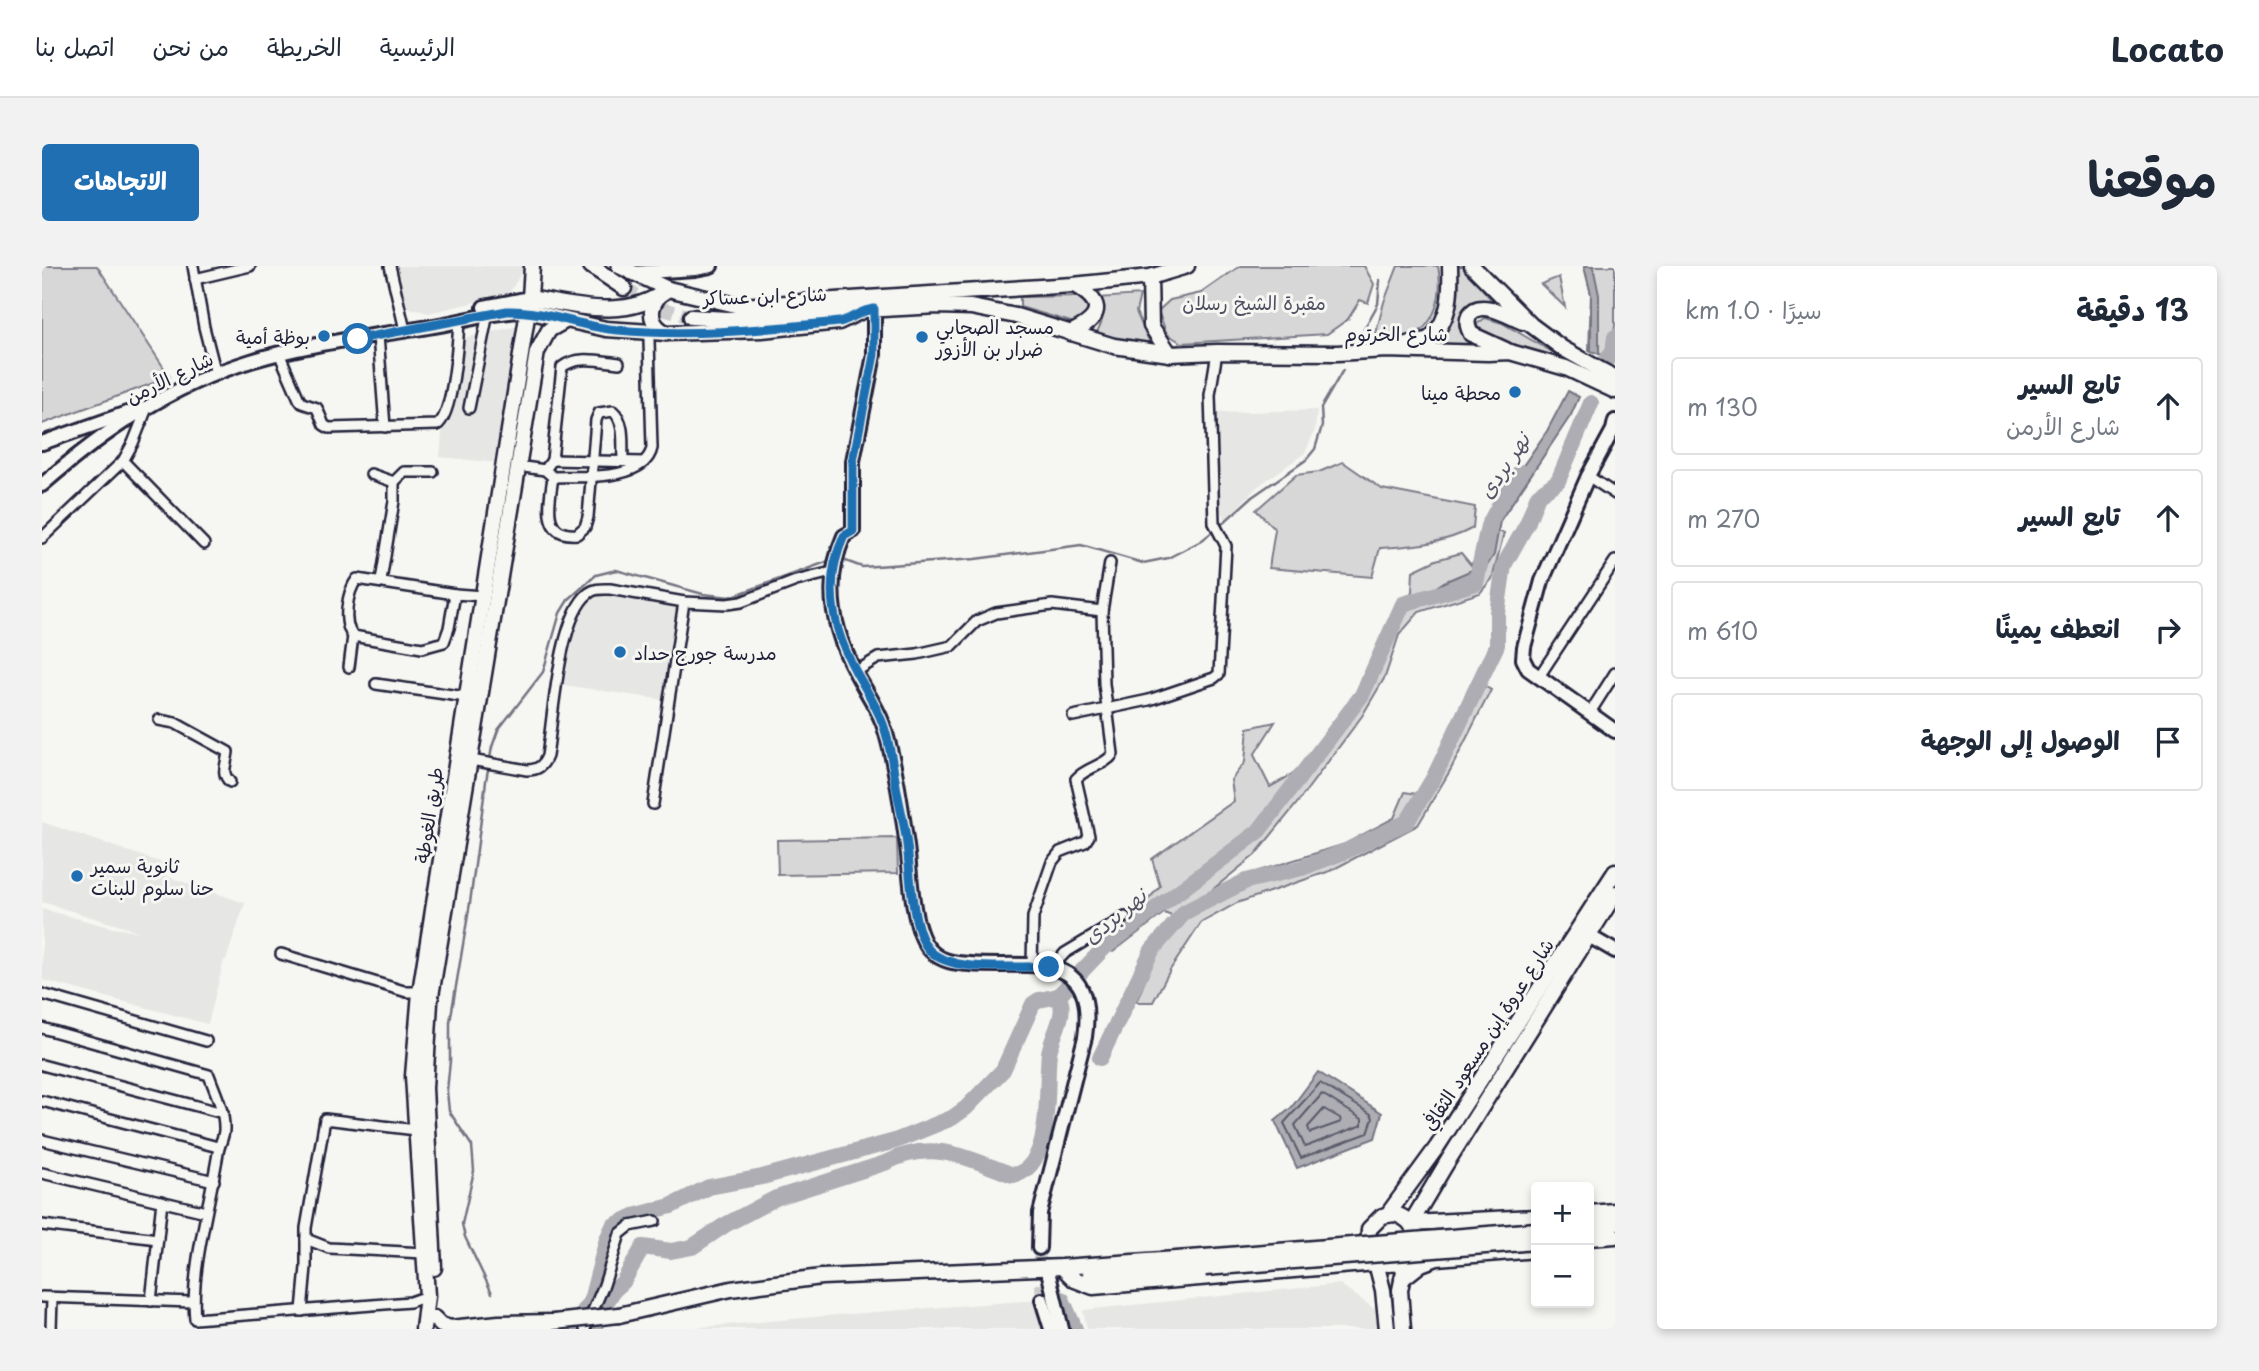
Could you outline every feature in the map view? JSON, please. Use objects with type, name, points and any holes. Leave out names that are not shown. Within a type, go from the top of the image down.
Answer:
[{"type":"main road","name":"طريق الغوطة","points":[[430,1325],[413,1076],[420,992],[469,760],[466,698],[529,304],[532,266]]},
{"type":"main road","points":[[591,266],[624,288]]},
{"type":"main road","name":"شارع ابن عساكر","points":[[624,269],[663,293],[740,306],[1073,285],[1150,277],[1188,266]]},
{"type":"main road","points":[[1385,350],[1429,339],[1447,316],[1450,266]]},
{"type":"main road","points":[[1472,266],[1531,325],[1562,348],[1615,377]]},
{"type":"main road","points":[[1150,277],[1151,326],[1170,354]]},
{"type":"main road","points":[[1070,333],[1090,323],[1095,310],[1094,301],[1089,294],[1073,285]]},
{"type":"main road","points":[[529,304],[605,309],[632,306],[663,293]]},
{"type":"main road","points":[[663,293],[653,305],[651,314],[657,328],[666,333]]},
{"type":"main road","points":[[529,304],[565,321],[606,329],[666,333],[762,330],[839,322],[869,309]]},
{"type":"main road","name":"شارع ابن عساكر","points":[[691,317],[728,319],[869,309],[971,307],[1016,316],[1114,346],[1170,354]]},
{"type":"main road","points":[[1510,352],[1471,334],[1468,321],[1472,313],[1479,308],[1488,308],[1531,325]]},
{"type":"main road","points":[[565,321],[549,330],[539,344],[435,971],[425,1088],[434,1244],[430,1325],[450,1328],[619,1315],[721,1291],[772,1282],[845,1275],[1054,1267],[1099,1278],[1205,1263],[1531,1230]]},
{"type":"main road","name":"شارع الخرتوم","points":[[1170,354],[1337,353],[1385,350],[1510,352],[1566,368],[1615,391]]},
{"type":"main road","name":"شارع عروة إبن مسعود الثقافي","points":[[1411,1223],[1584,933],[1615,872]]},
{"type":"main road","name":"شارع عروة إبن مسعود الثقافي","points":[[1388,1214],[1584,933],[1615,894]]},
{"type":"main road","points":[[1426,1199],[1432,1213],[1446,1221]]},
{"type":"main road","points":[[1387,1329],[1383,1290],[1376,1263],[1368,1247],[1367,1234],[1372,1223],[1388,1214],[1401,1215],[1411,1223],[1417,1240],[1402,1279],[1403,1329]]},
{"type":"main road","points":[[1594,1216],[1614,1229]]},
{"type":"main road","points":[[1411,1223],[1531,1217]]},
{"type":"main road","points":[[1594,1226],[1614,1229]]},
{"type":"main road","points":[[1594,1236],[1614,1229]]},
{"type":"main road","points":[[1590,1245],[1614,1229]]},
{"type":"main road","points":[[1205,1263],[1531,1242]]},
{"type":"main road","points":[[1402,1279],[1414,1268],[1437,1258],[1531,1250]]},
{"type":"main road","points":[[1054,1267],[1093,1287],[1376,1263],[1397,1264],[1410,1257]]},
{"type":"main road","points":[[504,1329],[530,1323]]},
{"type":"street","points":[[192,266],[216,374]]},
{"type":"street","points":[[195,279],[250,266]]},
{"type":"street","points":[[390,266],[410,329]]},
{"type":"street","points":[[624,269],[695,269],[711,266]]},
{"type":"street","points":[[663,293],[680,275],[695,269]]},
{"type":"street","name":"شارع الأرمن","points":[[410,329],[428,319],[529,304]]},
{"type":"street","name":"شارع الأرمن","points":[[42,485],[88,445],[147,406],[216,374],[279,353],[459,320],[529,304]]},
{"type":"street","points":[[869,309],[874,355],[853,461],[853,531],[844,536],[832,572],[831,591],[839,636],[877,710],[889,745],[906,838],[915,909],[924,943],[940,958],[950,962],[1054,968],[1077,980],[1085,995],[1086,1029],[1040,1213],[1040,1248]]},
{"type":"street","points":[[469,408],[488,313]]},
{"type":"street","points":[[279,353],[299,399],[317,408],[324,425],[335,430],[440,424],[458,350],[459,320]]},
{"type":"street","points":[[378,335],[385,427]]},
{"type":"street","points":[[517,466],[549,473],[593,476],[625,472],[644,463],[652,448],[649,340]]},
{"type":"street","points":[[1073,716],[1149,700],[1214,678],[1221,670],[1226,547],[1214,523],[1210,395],[1217,352]]},
{"type":"street","points":[[619,363],[579,360],[562,366],[549,473],[550,519],[554,527],[568,535],[577,534],[585,527],[593,476],[596,420],[599,413],[613,411],[621,421],[624,461]]},
{"type":"street","points":[[42,443],[147,406]]},
{"type":"street","points":[[42,538],[123,461],[147,406]]},
{"type":"street","points":[[1614,428],[1588,477],[1542,581],[1524,647],[1525,664],[1538,678],[1615,731]]},
{"type":"street","points":[[80,430],[87,436],[88,445]]},
{"type":"street","points":[[552,460],[644,463]]},
{"type":"street","points":[[123,461],[204,544]]},
{"type":"street","points":[[381,581],[394,501],[394,482],[404,472],[433,472]]},
{"type":"street","points":[[371,474],[394,482]]},
{"type":"street","points":[[1588,477],[1615,494]]},
{"type":"street","points":[[1538,678],[1615,561]]},
{"type":"street","points":[[1032,965],[1033,917],[1052,862],[1060,852],[1085,842],[1089,836],[1076,779],[1083,772],[1110,759],[1113,754],[1104,684],[1102,611],[1110,564]]},
{"type":"street","points":[[469,760],[534,770],[544,763],[568,626],[579,603],[590,592],[610,589],[713,605],[741,602],[796,581],[832,572]]},
{"type":"street","points":[[455,594],[444,642],[433,647],[422,648],[353,636],[348,631],[353,583],[357,579],[483,596]]},
{"type":"street","points":[[653,804],[684,602]]},
{"type":"street","points":[[856,672],[878,658],[918,654],[952,646],[978,621],[996,613],[1052,606],[1102,611]]},
{"type":"street","points":[[349,667],[353,636]]},
{"type":"street","points":[[1589,715],[1615,673]]},
{"type":"street","points":[[376,684],[466,698]]},
{"type":"street","points":[[159,720],[174,723],[228,752],[223,772],[230,782]]},
{"type":"street","points":[[1054,968],[1065,953],[1125,916]]},
{"type":"street","points":[[1584,933],[1615,951]]},
{"type":"street","points":[[281,954],[407,992],[420,992]]},
{"type":"street","points":[[42,994],[206,1041]]},
{"type":"street","points":[[42,1028],[209,1075],[223,1113],[225,1130],[218,1147],[214,1181],[206,1212],[193,1301],[195,1320],[410,1302],[427,1296]]},
{"type":"street","points":[[42,1065],[223,1113]]},
{"type":"street","points":[[42,1101],[218,1147]]},
{"type":"street","points":[[302,1311],[306,1239],[325,1119],[416,1130]]},
{"type":"street","points":[[42,1140],[214,1181]]},
{"type":"street","points":[[42,1173],[206,1212]]},
{"type":"street","points":[[151,1301],[162,1201]]},
{"type":"street","points":[[585,1329],[604,1285],[620,1234],[630,1226],[655,1221]]},
{"type":"street","points":[[42,1225],[158,1239]]},
{"type":"street","points":[[306,1239],[329,1248],[424,1253]]},
{"type":"street","points":[[1054,1267],[1062,1329]]},
{"type":"street","points":[[51,1329],[47,1298],[193,1301]]},
{"type":"street","points":[[1042,1300],[1051,1329]]},
{"type":"shaded area","points":[[387,266],[525,266],[509,294],[429,313],[404,307]]},
{"type":"shaded area","points":[[524,325],[499,463],[440,457],[443,420],[463,338]]},
{"type":"shaded area","points":[[1317,410],[1315,430],[1305,453],[1257,487],[1226,520],[1218,507],[1213,413]]},
{"type":"shaded area","name":"مدرسة جورج حداد","points":[[595,594],[678,608],[663,700],[564,685],[576,618]]},
{"type":"shaded area","points":[[42,822],[169,865],[166,876],[245,903],[224,960],[208,1024],[42,980],[42,909],[113,928],[140,932],[42,902]]},
{"type":"shaded area","points":[[1340,1284],[1380,1313],[1381,1329],[1087,1329],[1083,1310]]},
{"type":"shaded area","points":[[1037,1300],[1047,1329],[681,1329],[836,1315]]},
{"type":"green space","points":[[42,266],[97,266],[170,377],[42,424]]},
{"type":"green space","name":"مقبرة الشيخ رسلان","points":[[1240,266],[1364,266],[1374,284],[1368,303],[1360,300],[1348,319],[1327,334],[1182,343],[1167,334],[1158,311],[1170,300],[1201,293]]},
{"type":"green space","points":[[1398,266],[1438,266],[1439,291],[1434,314],[1428,324],[1409,338],[1374,341],[1384,302]]},
{"type":"green space","points":[[1458,266],[1463,266],[1494,303],[1461,321],[1463,335],[1474,346],[1424,346],[1444,329],[1454,312],[1458,292]]},
{"type":"green space","points":[[1584,266],[1615,266],[1615,325],[1611,358],[1589,350],[1591,294]]},
{"type":"green space","points":[[1559,277],[1565,307],[1541,284]]},
{"type":"green space","points":[[1140,295],[1136,312],[1150,343],[1093,339],[1103,313],[1097,298]]},
{"type":"green space","points":[[1083,296],[1088,304],[1086,317],[1081,325],[1020,307],[1020,297]]},
{"type":"green space","points":[[1485,318],[1502,323],[1556,356],[1487,337],[1478,331],[1477,324]]},
{"type":"green space","points":[[1343,462],[1382,489],[1475,507],[1473,528],[1439,541],[1380,548],[1372,577],[1269,568],[1275,529],[1256,510],[1296,475],[1319,472]]},
{"type":"green space","points":[[1493,530],[1504,533],[1492,579],[1480,593],[1419,612],[1399,635],[1385,677],[1362,716],[1295,806],[1255,855],[1212,890],[1246,875],[1345,844],[1394,818],[1405,792],[1417,794],[1432,771],[1473,680],[1491,690],[1451,769],[1418,825],[1330,871],[1237,903],[1201,923],[1153,1002],[1136,1002],[1154,959],[1182,920],[1164,913],[1113,952],[1101,941],[1137,913],[1160,886],[1152,859],[1234,801],[1231,780],[1245,762],[1248,728],[1275,722],[1254,755],[1270,787],[1298,771],[1318,742],[1352,702],[1370,662],[1402,614],[1412,592],[1413,571],[1436,560],[1461,553],[1471,565]]},
{"type":"green space","points":[[897,838],[898,873],[778,875],[777,840]]},
{"type":"water","points":[[1584,266],[1593,266],[1599,295],[1599,354],[1591,351],[1591,294]]},
{"type":"water","points":[[1568,391],[1579,397],[1571,415],[1500,521],[1494,555],[1476,583],[1417,600],[1444,582],[1479,567],[1488,526],[1511,483],[1547,431]]},
{"type":"water","points":[[1318,1072],[1382,1113],[1375,1138],[1297,1168],[1275,1121],[1291,1108]]},
{"type":"waterway","points":[[1364,329],[1378,304],[1380,280]]},
{"type":"waterway","name":"نهر بردى","points":[[1603,365],[1613,352],[1615,337]]},
{"type":"waterway","points":[[1222,524],[1252,497],[1306,460],[1315,449],[1322,426],[1321,408],[1343,370]]},
{"type":"waterway","name":"نهر بردى","points":[[1100,1058],[1152,950],[1185,912],[1246,881],[1302,868],[1407,822],[1434,777],[1497,645],[1497,613],[1504,565],[1527,524],[1538,495],[1558,481],[1591,403]]},
{"type":"waterway","name":"نهر بردى","points":[[579,1329],[579,1319],[591,1300],[613,1226],[634,1216],[671,1206],[709,1187],[762,1177],[895,1141],[952,1118],[966,1108],[1003,1070],[1033,1004],[1058,996],[1105,947],[1258,832],[1362,695],[1403,604],[1476,583],[1488,526],[1511,483],[1520,472]]},
{"type":"waterway","points":[[843,560],[862,567],[975,559],[1081,545],[1143,563],[1168,558],[1211,533]]},
{"type":"waterway","points":[[492,1293],[465,1237],[462,1224],[474,1171],[472,1146],[449,1111],[447,1091],[450,1022],[470,903],[486,781],[498,730],[543,672],[560,613],[568,600],[596,575],[616,570],[703,594],[730,597],[829,561]]},
{"type":"waterway","points":[[595,1329],[596,1319],[614,1290],[623,1282],[643,1247],[671,1251],[692,1247],[725,1225],[776,1198],[918,1152],[949,1153],[1013,1175],[1026,1169],[1036,1157],[1042,1141],[1049,1053],[1062,1009],[1058,996]]},
{"type":"waterway","name":"نهر بردى","points":[[1062,1299],[1075,1329]]},
{"type":"tunnel","points":[[624,288],[656,307],[691,317]]},
{"type":"tunnel","points":[[1039,1248],[1042,1300]]},
{"type":"place","name":"بوظة أمية","points":[[324,336]]},
{"type":"place","name":"مسجد الصحابي ضرار بن الأزور","points":[[922,337]]},
{"type":"place","name":"محطة مينا","points":[[1515,392]]},
{"type":"place","name":"مدرسة جورج حداد","points":[[620,652]]},
{"type":"place","name":"ثانوية سمير حنا سلوم للبنات","points":[[77,876]]},
{"type":"route","points":[[358,339],[507,311],[527,311],[606,329],[715,333],[839,322],[864,310],[874,309],[874,355],[853,461],[853,531],[844,536],[832,572],[831,591],[835,621],[844,647],[884,726],[906,838],[915,909],[924,943],[930,951],[950,962],[1049,967]]}]
